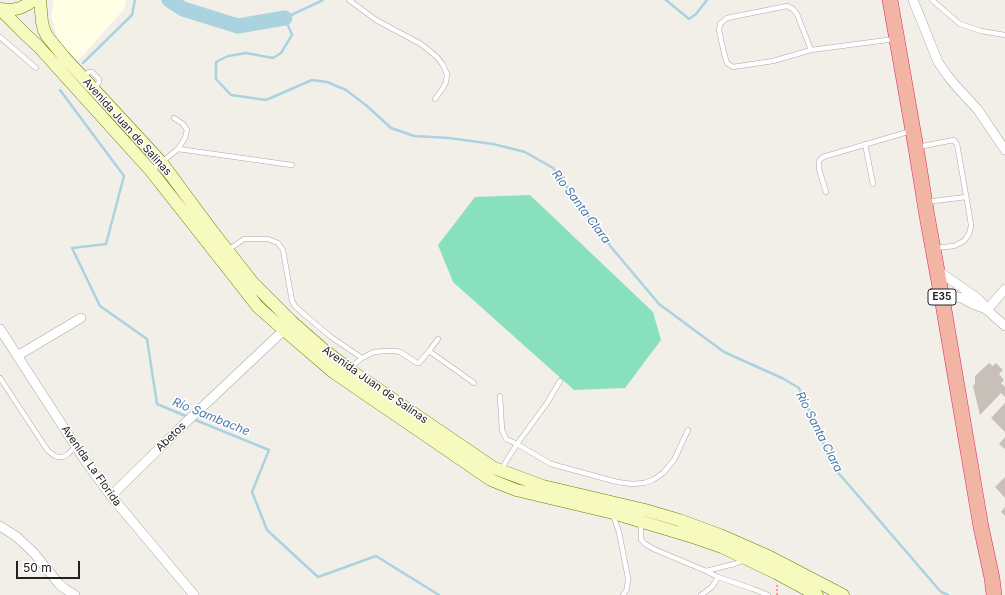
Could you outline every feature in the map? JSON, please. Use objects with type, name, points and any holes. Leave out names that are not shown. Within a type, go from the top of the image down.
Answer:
[{"type":"highway","name":"E35","points":[[890,0],[916,147],[924,203],[994,595]]},
{"type":"main road","points":[[1,9],[11,10],[20,8],[33,0]]},
{"type":"main road","name":"Avenida Juan de Salinas","points":[[40,0],[44,30],[64,58],[162,163],[253,283],[287,317],[324,350],[347,374],[491,480],[516,490],[613,513],[679,520],[720,535],[770,557],[843,595]]},
{"type":"main road","name":"Avenida Juan de Salinas","points":[[1,9],[38,46],[151,171],[258,307],[333,372],[347,374],[502,472],[542,486],[643,516],[722,547],[817,595]]},
{"type":"street","points":[[913,0],[938,62],[956,86],[978,110],[1005,150]]},
{"type":"street","points":[[937,270],[977,298],[987,310],[1005,326]]},
{"type":"street","points":[[987,310],[1005,290]]},
{"type":"street","points":[[942,298],[953,296],[962,298],[987,310]]},
{"type":"street","points":[[17,356],[81,318]]},
{"type":"street","name":"Avenida La Florida","points":[[0,329],[76,446],[111,496],[194,595]]},
{"type":"street","name":"Abetos","points":[[111,496],[193,415],[284,330]]},
{"type":"street","points":[[0,526],[17,537],[34,553],[59,584],[75,595]]},
{"type":"lane","points":[[349,0],[376,20],[421,44],[437,57],[447,74],[446,82],[435,99]]},
{"type":"lane","points":[[932,0],[960,24],[981,31],[1005,35]]},
{"type":"lane","points":[[811,50],[797,14],[794,9],[787,6],[727,18],[720,24],[719,30],[727,63],[733,67],[773,61],[811,50],[896,39]]},
{"type":"lane","points":[[0,37],[36,68]]},
{"type":"lane","points":[[151,171],[178,149],[184,138],[187,130],[183,124],[174,118]]},
{"type":"lane","points":[[826,192],[819,169],[819,162],[823,156],[913,131]]},
{"type":"lane","points":[[916,147],[954,140],[957,144],[966,196],[971,226],[967,238],[954,246],[933,248]]},
{"type":"lane","points":[[865,144],[873,184]]},
{"type":"lane","points":[[178,149],[292,166]]},
{"type":"lane","points":[[924,203],[966,196]]},
{"type":"lane","points":[[227,250],[244,239],[268,239],[278,243],[283,250],[292,301],[306,316],[331,337],[362,358]]},
{"type":"lane","points":[[347,374],[362,358],[374,352],[386,350],[400,352],[419,363],[438,339]]},
{"type":"lane","points":[[429,351],[474,383]]},
{"type":"lane","points":[[0,378],[48,451],[55,456],[62,457],[68,454],[76,446]]},
{"type":"lane","points":[[502,472],[505,463],[517,444],[547,403],[560,381]]},
{"type":"lane","points":[[500,396],[502,430],[506,439],[551,464],[617,482],[632,484],[644,483],[653,480],[663,473],[674,460],[688,430]]},
{"type":"lane","points":[[613,513],[619,532],[628,578],[627,589],[624,595]]},
{"type":"lane","points":[[643,516],[642,539],[645,544],[718,577],[754,588],[768,595]]},
{"type":"lane","points":[[706,571],[734,564],[746,559]]},
{"type":"lane","points":[[701,595],[712,587],[718,577]]},
{"type":"shaded area","points":[[54,0],[126,0],[124,9],[78,61],[58,40],[51,16]]},
{"type":"green space","points":[[530,195],[653,312],[661,340],[625,388],[574,390],[453,282],[438,245],[475,197]]},
{"type":"building","points":[[989,363],[993,366],[996,363],[1003,370],[999,374],[1004,380],[1001,383],[1005,387],[1005,397],[1001,393],[980,415],[973,386],[975,384],[975,376]]},
{"type":"building","points":[[1005,403],[1005,432],[991,418]]},
{"type":"building","points":[[1005,437],[1005,449],[999,444]]},
{"type":"building","points":[[1005,477],[1005,498],[995,487]]},
{"type":"building","points":[[1005,507],[1005,516],[1001,512]]},
{"type":"waterway","points":[[83,63],[132,15],[135,0]]},
{"type":"waterway","name":"Río Santa Clara","points":[[169,0],[183,9],[238,26],[285,18]]},
{"type":"waterway","name":"Río Santa Clara","points":[[323,0],[285,18],[292,35],[281,53],[273,58],[246,53],[228,56],[216,62],[216,79],[231,95],[266,100],[312,80],[327,82],[346,90],[367,106],[391,128],[414,136],[449,138],[493,144],[525,152],[553,168],[611,247],[659,304],[724,352],[782,378],[799,388],[835,469],[941,592],[948,595]]},
{"type":"waterway","points":[[666,0],[689,19],[696,14],[707,0]]},
{"type":"waterway","name":"Río Sambache","points":[[60,90],[124,176],[106,244],[72,248],[100,306],[147,339],[157,404],[188,417]]},
{"type":"waterway","name":"Río Sambache","points":[[193,419],[269,450],[252,492],[267,530],[318,577],[376,556],[439,595]]}]
